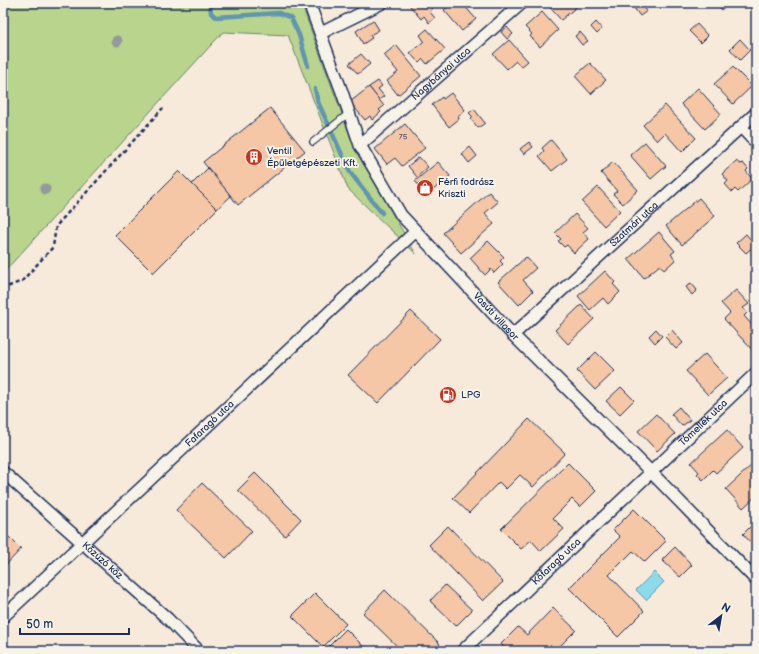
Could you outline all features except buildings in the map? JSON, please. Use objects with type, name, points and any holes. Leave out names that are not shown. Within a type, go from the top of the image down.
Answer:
[{"type":"street","name":"Vasúti villasor","points":[[309,3],[360,145],[401,215],[513,335],[652,472],[756,580]]},
{"type":"street","points":[[321,33],[382,3]]},
{"type":"street","name":"Nagybányai utca","points":[[360,145],[522,3]]},
{"type":"street","name":"Szatmári utca","points":[[513,335],[756,113]]},
{"type":"street","points":[[741,127],[756,142]]},
{"type":"street","name":"Fafaragó utca","points":[[3,617],[416,231]]},
{"type":"street","name":"Tómellék utca","points":[[652,472],[756,373]]},
{"type":"street","name":"Kőzúzó köz","points":[[3,472],[81,543],[168,618],[199,651]]},
{"type":"street","name":"Kőfaragó utca","points":[[462,651],[652,472]]},
{"type":"lane","points":[[313,142],[349,113]]},
{"type":"path","points":[[3,291],[7,287],[22,281],[53,247],[56,226],[163,108]]},
{"type":"green space","points":[[3,3],[301,3],[355,149],[416,254],[348,189],[288,35],[223,32],[3,273]]},
{"type":"water","points":[[654,572],[664,582],[646,600],[636,590]]},
{"type":"waterway","points":[[210,3],[211,13],[216,17],[279,13],[291,18],[299,35],[308,66]]},
{"type":"waterway","points":[[315,89],[318,102],[350,172],[382,213]]},
{"type":"place","name":"Ventil Épületgépészeti Kft.","points":[[254,157]]},
{"type":"place","name":"Férfi fodrász Kriszti","points":[[425,188]]},
{"type":"place","name":"LPG","points":[[448,395]]}]
